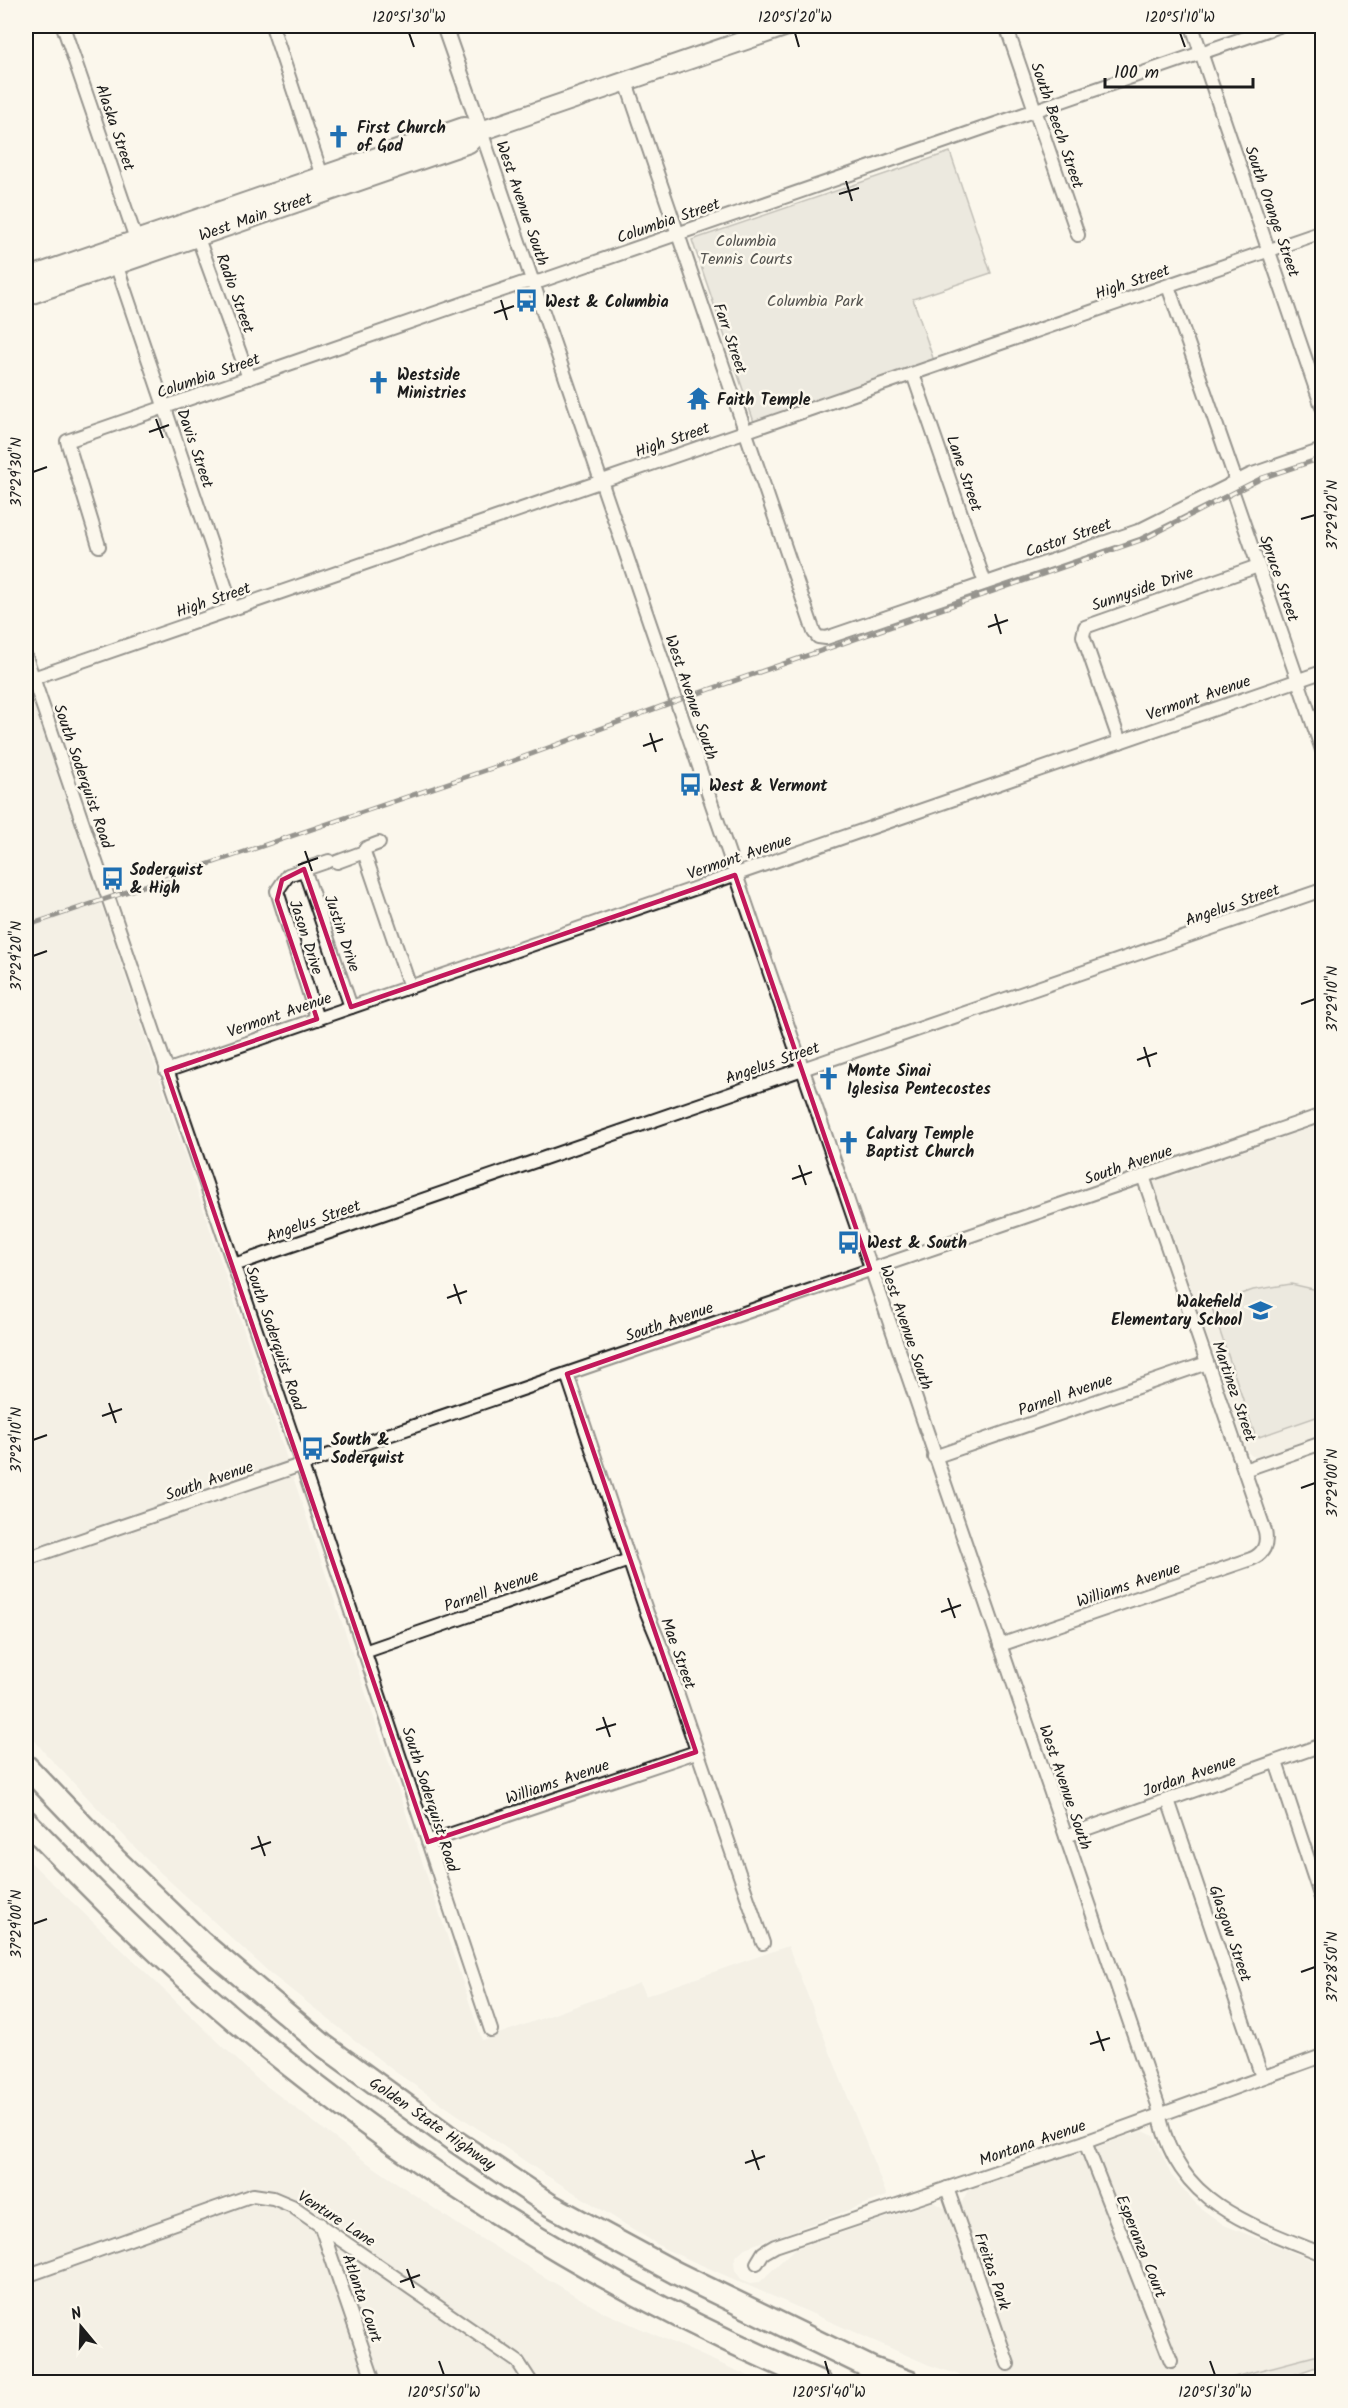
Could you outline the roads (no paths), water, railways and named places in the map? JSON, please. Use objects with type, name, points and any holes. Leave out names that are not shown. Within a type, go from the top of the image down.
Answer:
[{"type":"highway","name":"Golden State Highway","points":[[26,1766],[143,1887],[236,1972],[323,2045],[452,2139],[550,2205],[667,2268],[871,2368],[909,2382]]},
{"type":"highway","points":[[26,1821],[131,1927],[209,1998],[271,2051],[401,2149],[504,2217],[609,2279],[718,2336],[820,2382]]},
{"type":"main road","name":"West Main Street","points":[[26,278],[136,239],[195,228],[469,143],[481,131],[787,26]]},
{"type":"main road","name":"West Main Street","points":[[26,296],[116,264],[195,228],[322,176],[464,127],[481,131]]},
{"type":"street","name":"Alaska Street","points":[[63,26],[136,239]]},
{"type":"street","points":[[272,26],[322,176]]},
{"type":"street","points":[[444,26],[481,131]]},
{"type":"street","name":"South Beech Street","points":[[1006,26],[1078,235]]},
{"type":"street","name":"South Orange Street","points":[[1192,26],[1323,407]]},
{"type":"street","name":"Columbia Street","points":[[99,546],[67,441],[476,299],[678,234],[1279,26]]},
{"type":"street","name":"Farr Street","points":[[626,82],[814,632],[818,638]]},
{"type":"street","name":"West Avenue South","points":[[481,131],[1173,2155],[1192,2184],[1206,2198],[1236,2218],[1323,2253]]},
{"type":"street","name":"Radio Street","points":[[195,228],[249,378]]},
{"type":"street","name":"High Street","points":[[33,678],[1323,232]]},
{"type":"street","name":"Davis Street","points":[[116,264],[233,609]]},
{"type":"street","name":"Spruce Street","points":[[1168,286],[1258,566],[1323,750]]},
{"type":"street","name":"Lane Street","points":[[913,374],[985,583]]},
{"type":"street","name":"Castor Street","points":[[818,638],[826,638],[1145,528],[1233,483],[1323,450]]},
{"type":"street","name":"Sunnyside Drive","points":[[1120,742],[1083,629],[1088,625],[1258,566]]},
{"type":"street","name":"South Soderquist Road","points":[[26,657],[302,1465],[491,2030]]},
{"type":"street","name":"Vermont Avenue","points":[[166,1071],[1323,672]]},
{"type":"street","name":"Jason Drive","points":[[317,1019],[277,896],[278,887],[285,878],[304,869],[364,852],[366,848],[379,843]]},
{"type":"street","points":[[364,852],[410,987]]},
{"type":"street","name":"Justin Drive","points":[[304,869],[351,1007]]},
{"type":"street","name":"Angelus Street","points":[[234,1265],[1323,890]]},
{"type":"street","name":"South Avenue","points":[[26,1559],[1323,1114]]},
{"type":"street","name":"Martinez Street","points":[[1143,1176],[1265,1531],[1264,1548]]},
{"type":"street","name":"Parnell Avenue","points":[[934,1458],[1208,1363]]},
{"type":"street","name":"Mae Street","points":[[567,1374],[629,1560],[763,1943]]},
{"type":"street","points":[[1244,1470],[1323,1443]]},
{"type":"street","name":"Williams Avenue","points":[[1000,1646],[1251,1559],[1264,1548]]},
{"type":"street","name":"Parnell Avenue","points":[[364,1652],[629,1560]]},
{"type":"street","name":"Jordan Avenue","points":[[1065,1836],[1323,1745]]},
{"type":"street","name":"Williams Avenue","points":[[428,1842],[696,1752]]},
{"type":"street","points":[[1276,1762],[1323,1901]]},
{"type":"street","name":"Glasgow Street","points":[[1168,1800],[1262,2077]]},
{"type":"street","name":"Montana Avenue","points":[[757,2263],[763,2253],[775,2246],[1085,2142],[1323,2056]]},
{"type":"street","name":"Esperanza Court","points":[[1085,2142],[1171,2361]]},
{"type":"street","name":"Freitas Park","points":[[947,2188],[1008,2364]]},
{"type":"street","name":"Venture Lane","points":[[26,2276],[254,2195],[273,2198],[292,2206],[320,2224],[518,2362],[531,2382]]},
{"type":"street","name":"Atlanta Court","points":[[320,2224],[374,2382]]},
{"type":"street","points":[[1311,2382],[1323,2379]]},
{"type":"railway","points":[[26,926],[507,763],[676,701],[1144,539],[1262,478],[1322,458]]},
{"type":"place","name":"First Church of God","points":[[339,136]]},
{"type":"place","name":"West & Columbia","points":[[527,301]]},
{"type":"place","name":"Westside Ministries","points":[[379,383]]},
{"type":"place","name":"Faith Temple","points":[[699,399]]},
{"type":"place","name":"West & Vermont","points":[[691,785]]},
{"type":"place","name":"Soderquist & High","points":[[112,878]]},
{"type":"place","name":"Monte Sinai Iglesisa Pentecostes","points":[[829,1079]]},
{"type":"place","name":"Calvary Temple Baptist Church","points":[[848,1142]]},
{"type":"place","name":"West & South","points":[[849,1242]]},
{"type":"place","name":"Wakefield Elementary School","points":[[1260,1310]]},
{"type":"place","name":"South & Soderquist","points":[[313,1448]]},
{"type":"park label","name":"Columbia Tennis Courts","points":[[746,249]]},
{"type":"park label","name":"Columbia Park","points":[[815,300]]}]
